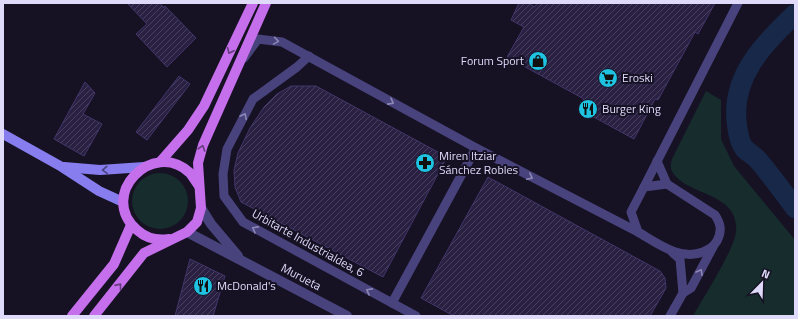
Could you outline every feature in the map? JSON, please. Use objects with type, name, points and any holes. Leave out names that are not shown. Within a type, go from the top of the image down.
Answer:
[{"type":"main road","points":[[160,162],[188,130],[204,106],[253,3]]},
{"type":"main road","points":[[94,316],[144,253],[187,232],[197,222],[202,197],[199,186],[198,163],[203,145],[213,119],[266,3]]},
{"type":"main road","points":[[3,134],[62,167],[100,191],[123,202]]},
{"type":"main road","points":[[62,167],[100,170],[144,167],[160,162],[176,165],[190,173],[199,186]]},
{"type":"main road","points":[[144,167],[133,176],[126,188],[123,202],[125,214],[131,225],[144,236],[160,241],[176,238]]},
{"type":"main road","points":[[72,316],[114,264],[131,225]]},
{"type":"street","points":[[638,232],[631,212],[738,3]]},
{"type":"street","points":[[238,67],[258,39],[282,42],[476,148],[638,232],[672,252],[680,259],[683,294]]},
{"type":"street","name":"Urbitarte Industrialdea, 6","points":[[309,56],[253,99],[227,149],[223,174],[224,196],[243,222],[416,316]]},
{"type":"street","points":[[392,303],[476,148]]},
{"type":"street","points":[[657,161],[667,184]]},
{"type":"street","points":[[650,176],[667,184],[715,215],[720,223],[720,234],[714,247],[691,288],[683,294],[670,316]]},
{"type":"street","points":[[644,187],[667,184]]},
{"type":"street","name":"Murueta","points":[[201,208],[211,224],[242,261]]},
{"type":"street","name":"Murueta","points":[[187,232],[347,316]]},
{"type":"street","points":[[672,252],[696,255],[714,247]]},
{"type":"green space","points":[[706,91],[721,100],[721,139],[734,166],[795,240],[795,316],[693,316],[724,262],[736,232],[735,219],[729,209],[721,201],[678,179],[671,168],[672,159]]},
{"type":"green space","points":[[155,173],[165,173],[180,181],[186,190],[188,201],[186,212],[180,221],[165,229],[155,229],[144,224],[137,217],[132,206],[132,196],[137,185],[144,178]]},
{"type":"building","points":[[127,3],[160,3],[164,8],[165,6],[196,38],[167,67],[136,34],[147,24]]},
{"type":"building","name":"Eroski","points":[[519,3],[528,3],[535,7],[537,3],[715,3],[698,34],[695,32],[658,100],[655,99],[634,139],[579,109],[584,99],[507,57],[524,27],[511,20]]},
{"type":"building","points":[[179,76],[190,84],[147,140],[136,132]]},
{"type":"building","points":[[85,82],[95,93],[83,114],[102,124],[84,156],[54,139]]},
{"type":"building","points":[[291,86],[316,86],[447,157],[383,277],[241,202],[235,187],[234,170],[238,153],[250,128],[264,107],[277,94]]},
{"type":"building","points":[[488,177],[660,271],[665,278],[666,288],[650,316],[454,316],[421,298]]},
{"type":"building","name":"McDonald's","points":[[190,259],[225,276],[213,316],[175,316]]},
{"type":"waterway","points":[[795,14],[772,37],[752,63],[744,77],[736,108],[737,125],[742,146],[763,166],[795,208]]},
{"type":"place","name":"Forum Sport","points":[[538,61]]},
{"type":"place","name":"Eroski","points":[[608,78]]},
{"type":"place","name":"Burger King","points":[[588,109]]},
{"type":"place","name":"Miren Itziar Sánchez Robles","points":[[425,163]]},
{"type":"place","name":"McDonald's","points":[[203,286]]}]
